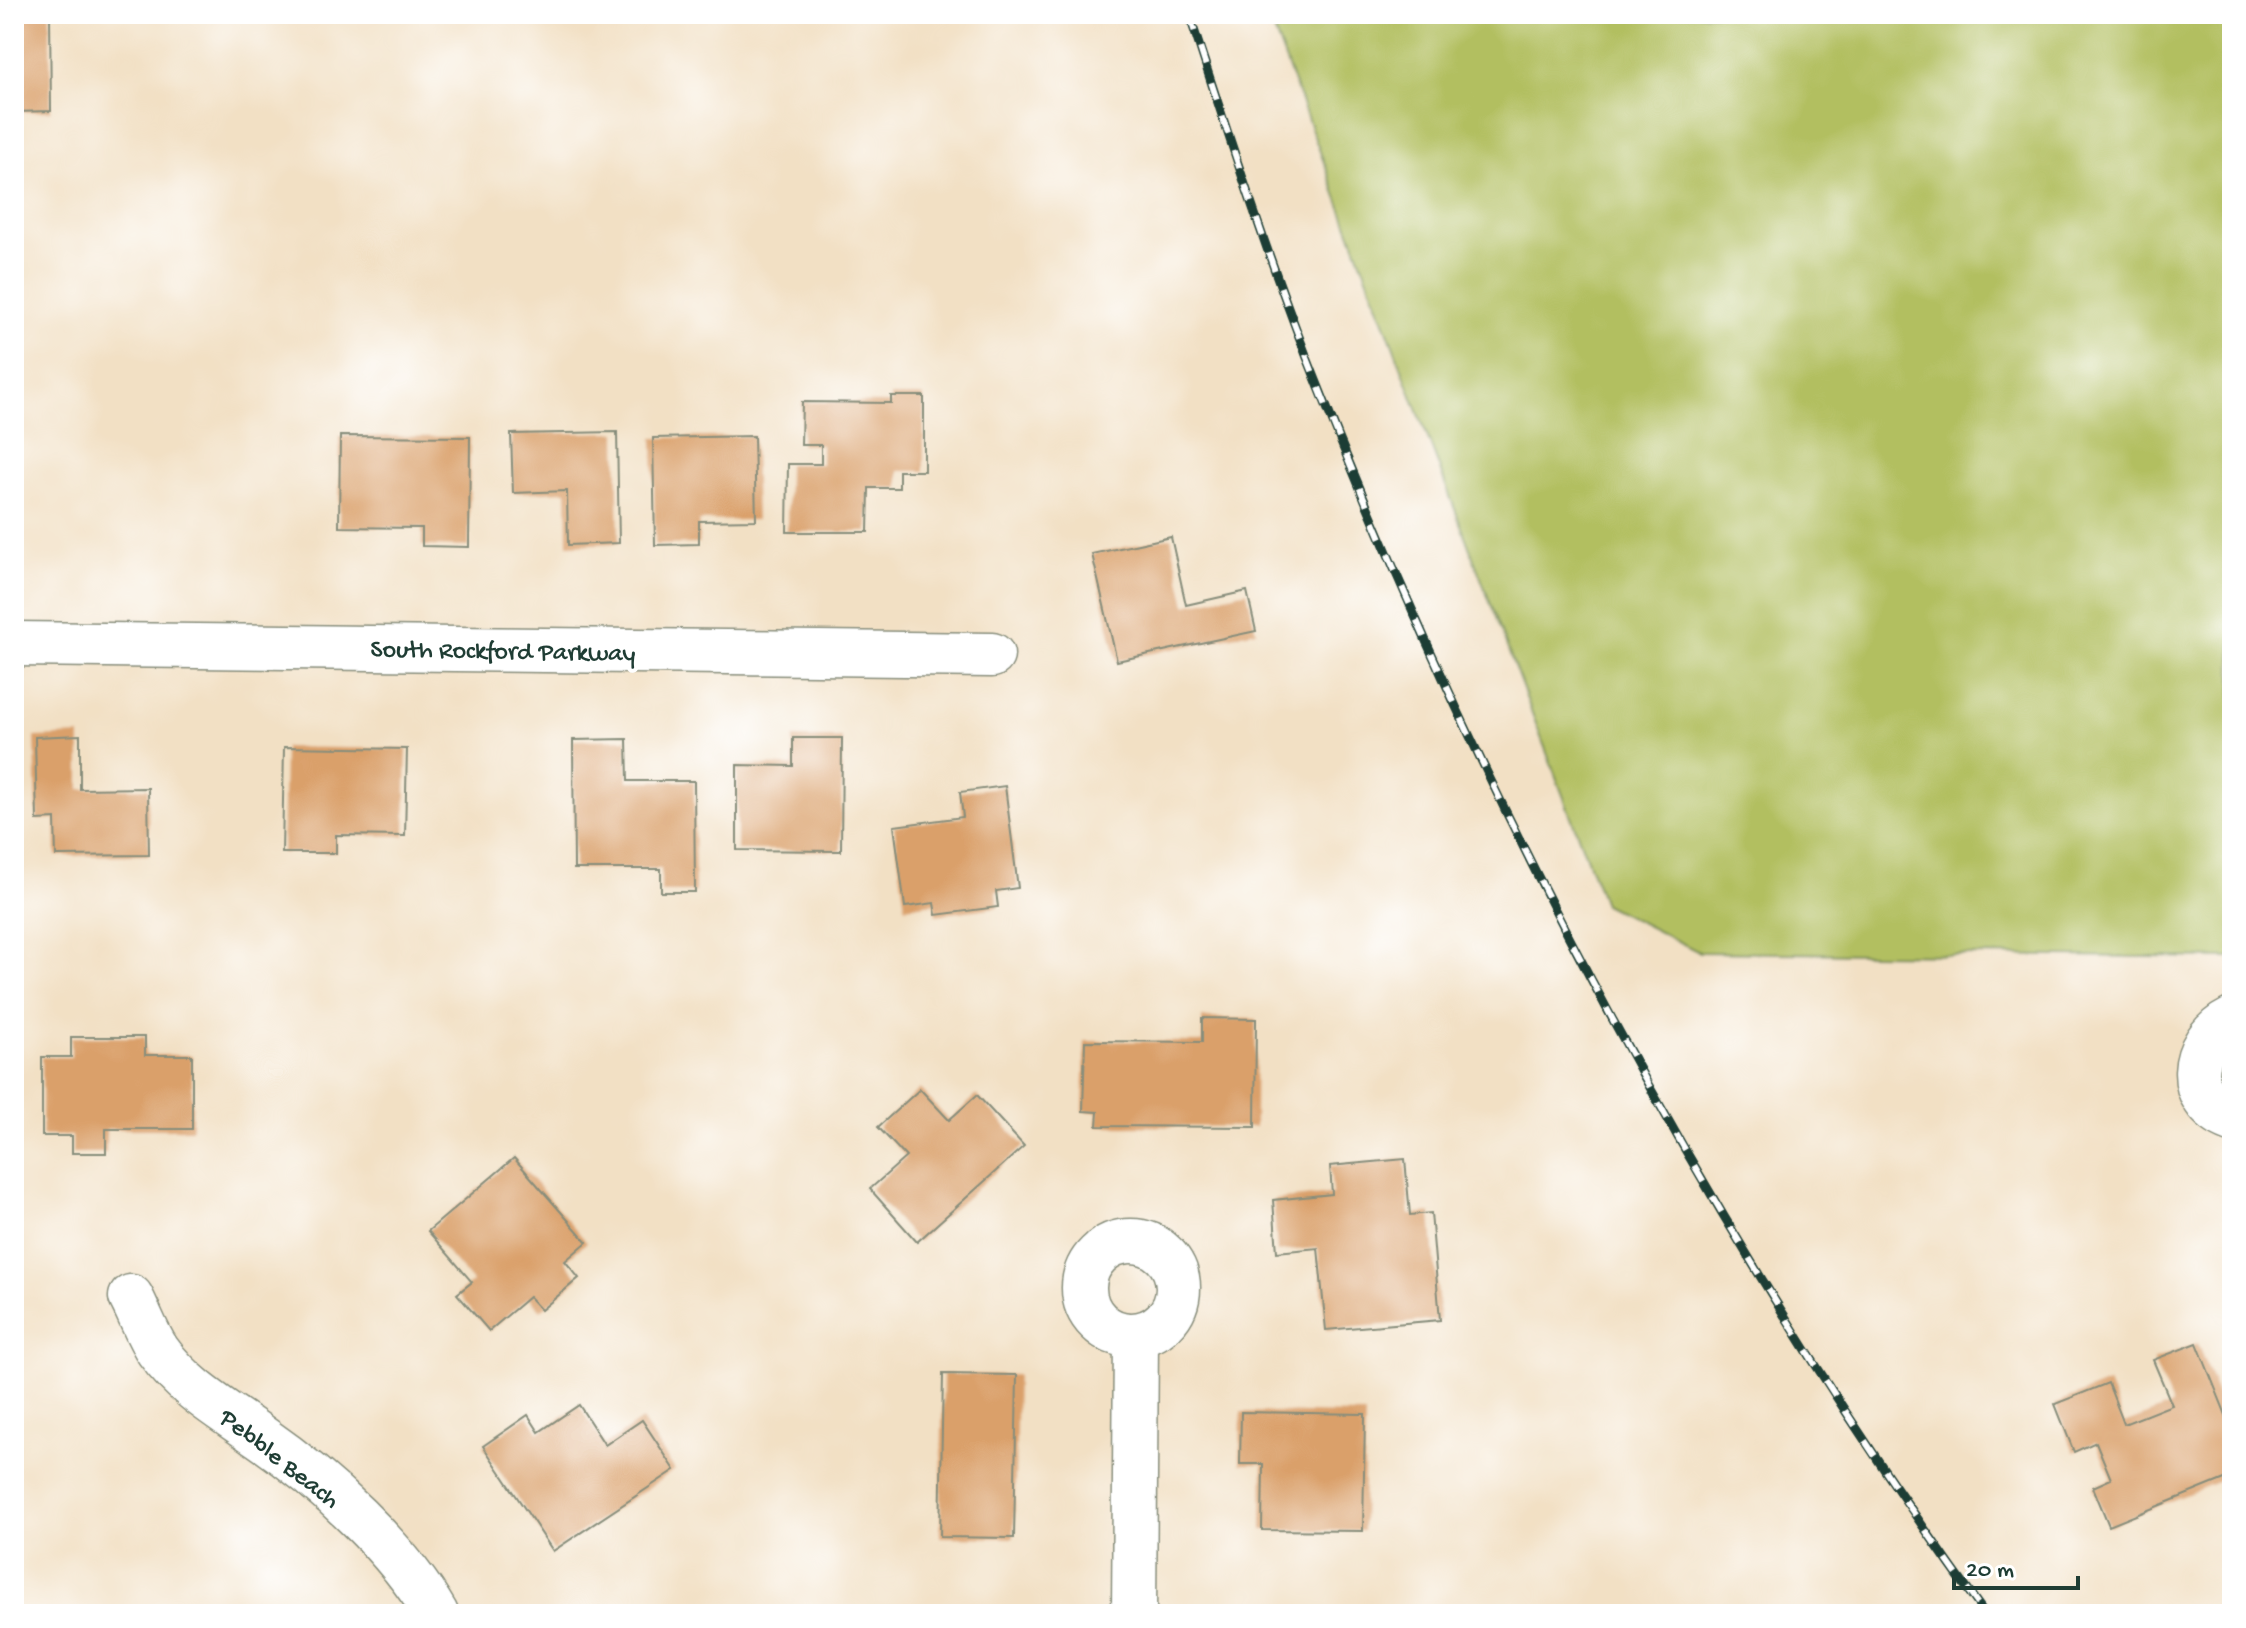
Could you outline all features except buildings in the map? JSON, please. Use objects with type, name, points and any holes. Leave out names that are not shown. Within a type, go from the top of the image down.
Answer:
[{"type":"street","name":"South Rockford Parkway","points":[[14,644],[992,655]]},
{"type":"street","points":[[2232,1020],[2218,1027],[2206,1039],[2199,1055],[2197,1072],[2200,1089],[2210,1105],[2232,1120]]},
{"type":"street","name":"Pebble Beach","points":[[131,1297],[158,1351],[194,1390],[265,1439],[340,1503],[393,1553],[436,1614]]},
{"type":"street","points":[[1134,1614],[1136,1336]]},
{"type":"green space","points":[[1268,14],[2232,14],[2232,958],[1699,952],[1604,904]]},
{"type":"railway","points":[[1189,14],[1306,355],[1446,685],[1523,847],[1605,1006],[1785,1316],[1882,1467],[1985,1614]]}]
